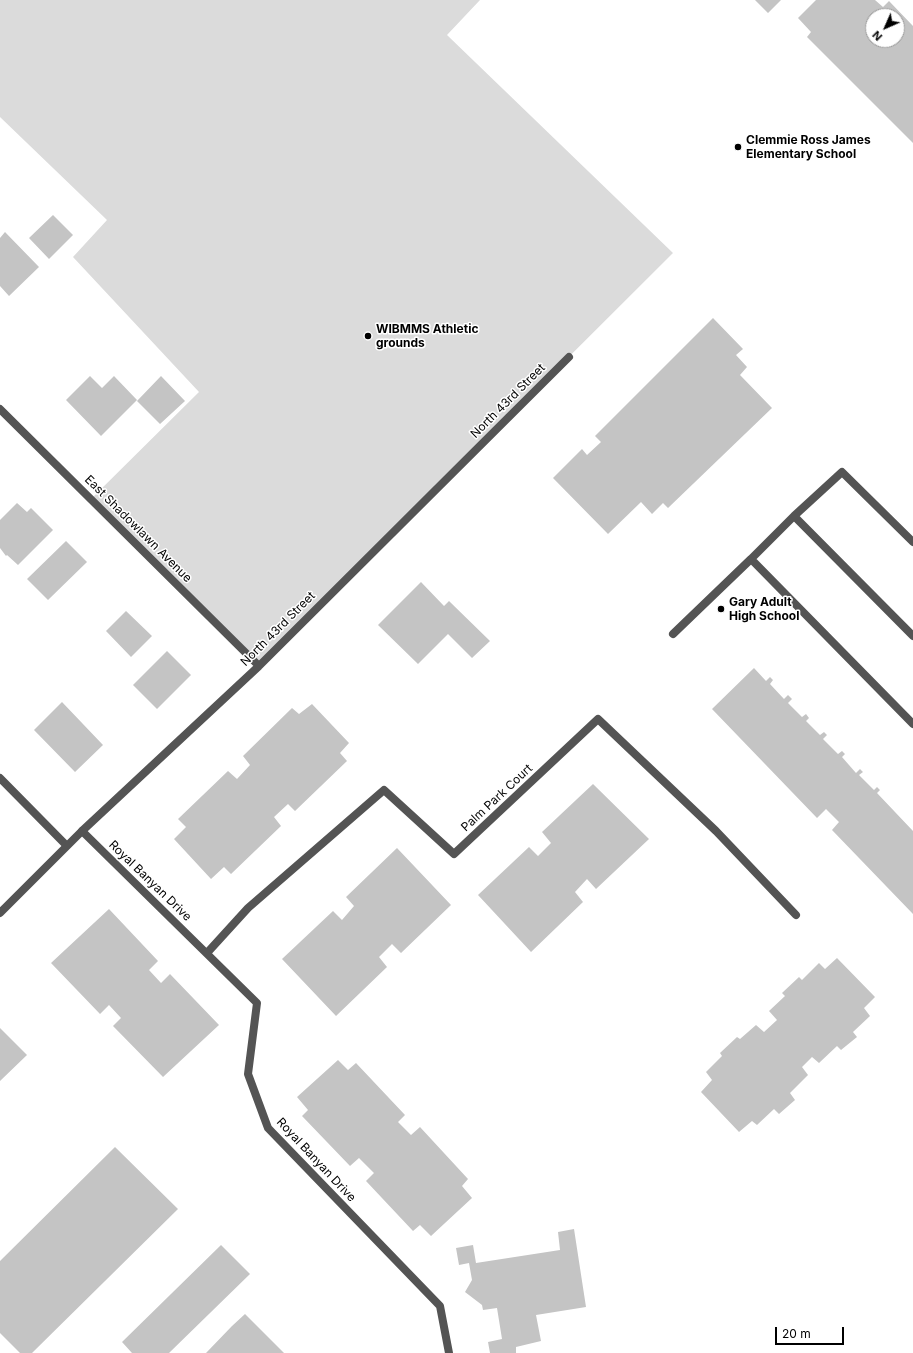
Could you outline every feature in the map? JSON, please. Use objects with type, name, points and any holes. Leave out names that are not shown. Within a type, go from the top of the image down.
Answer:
[{"type":"street","name":"North 43rd Street","points":[[0,913],[82,831],[259,666],[569,357]]},
{"type":"street","name":"East Shadowlawn Avenue","points":[[0,409],[259,666]]},
{"type":"street","points":[[673,634],[794,516],[842,472],[913,542]]},
{"type":"street","points":[[794,516],[913,636]]},
{"type":"street","points":[[751,559],[913,724]]},
{"type":"street","name":"Palm Park Court","points":[[207,953],[248,908],[384,790],[454,854],[598,719],[716,831],[796,915]]},
{"type":"street","points":[[0,778],[67,846]]},
{"type":"street","name":"Royal Banyan Drive","points":[[82,831],[257,1003],[248,1074],[268,1128],[440,1306],[450,1353]]},
{"type":"shaded area","name":"WIBMMS Athletic grounds","points":[[0,0],[480,0],[447,35],[673,253],[259,666],[91,499],[199,392],[73,257],[107,220],[0,117]]},
{"type":"building","points":[[755,0],[781,0],[768,13]]},
{"type":"building","points":[[816,0],[875,0],[883,7],[889,1],[896,8],[865,8],[865,48],[905,48],[905,18],[913,26],[913,143],[807,37],[811,32],[798,18]]},
{"type":"building","points":[[53,215],[73,235],[49,259],[29,238]]},
{"type":"building","points":[[5,232],[39,267],[9,296],[0,286],[0,238]]},
{"type":"building","points":[[713,318],[743,349],[736,355],[747,367],[740,375],[772,408],[668,508],[663,503],[652,514],[641,502],[608,534],[553,478],[582,449],[587,455],[601,442],[595,436]]},
{"type":"building","points":[[90,376],[102,388],[114,376],[137,400],[101,436],[66,400]]},
{"type":"building","points":[[161,376],[185,401],[160,424],[137,401]]},
{"type":"building","points":[[17,503],[27,512],[31,508],[53,530],[18,565],[7,555],[6,556],[0,548],[0,520]]},
{"type":"building","points":[[66,541],[87,562],[48,600],[27,579]]},
{"type":"building","points":[[421,582],[444,606],[449,601],[490,641],[472,658],[448,634],[418,664],[378,625]]},
{"type":"building","points":[[126,611],[152,636],[131,657],[106,631]]},
{"type":"building","points":[[167,651],[191,675],[157,709],[133,685]]},
{"type":"building","points":[[754,668],[766,681],[770,677],[773,680],[770,684],[784,699],[788,695],[792,699],[788,703],[802,717],[806,714],[809,718],[806,721],[820,735],[824,732],[827,735],[823,739],[838,754],[842,751],[845,754],[842,757],[856,773],[860,769],[863,772],[859,775],[874,790],[877,787],[880,790],[877,793],[913,831],[913,914],[832,830],[839,822],[826,809],[817,818],[712,709]]},
{"type":"building","points":[[62,702],[103,745],[75,772],[34,730]]},
{"type":"building","points":[[312,704],[349,743],[340,753],[347,761],[295,811],[288,804],[274,817],[281,826],[231,874],[224,867],[211,879],[174,839],[186,827],[178,819],[228,771],[237,779],[250,765],[243,756],[292,708],[299,714]]},
{"type":"building","points":[[593,784],[649,839],[596,889],[587,879],[575,892],[583,902],[531,952],[478,895],[529,847],[538,856],[551,843],[542,832]]},
{"type":"building","points":[[397,848],[451,905],[401,953],[392,944],[379,957],[387,967],[336,1016],[282,959],[333,911],[342,920],[354,906],[346,897]]},
{"type":"building","points":[[109,909],[158,961],[149,970],[161,983],[170,974],[219,1025],[163,1077],[113,1026],[121,1018],[109,1005],[100,1014],[51,963]]},
{"type":"building","points":[[837,958],[875,997],[864,1008],[870,1016],[853,1032],[857,1037],[841,1050],[837,1046],[819,1063],[812,1057],[802,1067],[808,1075],[790,1093],[795,1100],[779,1114],[774,1109],[757,1125],[752,1121],[739,1132],[701,1092],[712,1080],[706,1072],[722,1056],[720,1053],[737,1037],[740,1039],[756,1025],[764,1032],[777,1020],[769,1011],[785,996],[782,993],[799,977],[802,980],[819,963],[825,969]]},
{"type":"building","points":[[0,1028],[27,1055],[0,1081]]},
{"type":"building","points":[[338,1060],[348,1070],[356,1063],[405,1115],[398,1122],[411,1135],[420,1127],[468,1179],[462,1186],[472,1198],[431,1236],[420,1225],[413,1231],[366,1181],[374,1173],[359,1158],[350,1166],[302,1116],[308,1110],[297,1097]]},
{"type":"building","points":[[115,1147],[178,1209],[32,1353],[20,1353],[0,1333],[0,1261]]},
{"type":"building","points":[[574,1229],[586,1307],[536,1315],[541,1341],[516,1347],[516,1353],[490,1353],[488,1342],[502,1339],[497,1308],[483,1310],[482,1305],[465,1292],[472,1280],[469,1263],[459,1265],[456,1248],[473,1245],[476,1263],[560,1250],[558,1232]]},
{"type":"building","points":[[221,1245],[250,1274],[169,1353],[132,1353],[122,1342]]},
{"type":"building","points":[[245,1314],[284,1353],[206,1353],[232,1326]]},
{"type":"place","name":"Clemmie Ross James Elementary School","points":[[738,147]]},
{"type":"place","name":"WIBMMS Athletic grounds","points":[[368,336]]},
{"type":"place","name":"Gary Adult High School","points":[[721,609]]}]
